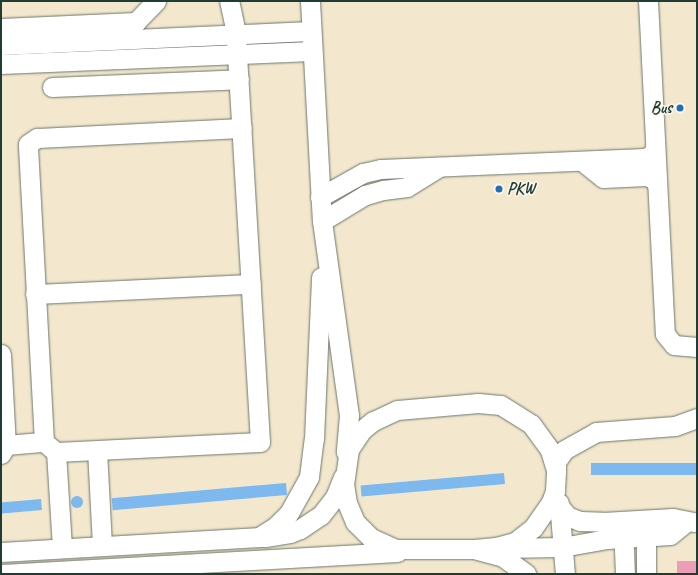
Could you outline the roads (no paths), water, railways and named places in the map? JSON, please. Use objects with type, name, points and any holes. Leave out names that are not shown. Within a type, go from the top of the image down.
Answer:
[{"type":"street","points":[[119,39],[156,1]]},
{"type":"street","points":[[1,354],[3,449],[50,447],[97,450],[260,442],[238,52],[236,33],[229,1]]},
{"type":"street","points":[[648,1],[665,334],[674,345],[697,347]]},
{"type":"street","points":[[311,3],[311,31],[322,225],[349,415],[345,467],[347,503],[355,522],[362,531],[383,545],[411,550]]},
{"type":"street","points":[[1,28],[136,22]]},
{"type":"street","points":[[1,45],[236,33],[311,31]]},
{"type":"street","points":[[1,64],[238,52],[312,51]]},
{"type":"street","points":[[148,57],[149,83]]},
{"type":"street","points":[[52,87],[239,79]]},
{"type":"street","points":[[62,548],[50,447],[35,294],[27,149],[30,141],[37,138],[242,128]]},
{"type":"street","points":[[320,197],[370,170],[645,158],[653,154],[655,147]]},
{"type":"street","points":[[582,161],[603,178],[647,176],[651,177],[657,185]]},
{"type":"street","points":[[322,225],[365,196],[382,190],[407,187],[440,167]]},
{"type":"street","points":[[247,538],[268,532],[281,522],[294,506],[309,477],[314,439],[322,225]]},
{"type":"street","points":[[35,294],[251,284]]},
{"type":"street","points":[[1,552],[247,538],[290,533],[312,522],[335,497],[355,440],[362,430],[386,414],[411,407],[484,403],[500,404],[532,424],[550,450],[556,475],[565,574]]},
{"type":"street","points":[[496,547],[515,542],[533,528],[551,502],[559,456],[564,450],[596,432],[675,426],[697,418]]},
{"type":"street","points":[[97,450],[102,546]]},
{"type":"street","points":[[559,506],[573,520],[603,522],[623,529]]},
{"type":"street","points":[[2,574],[375,555],[411,550],[496,547],[562,547],[623,529],[645,528],[673,518],[691,522]]},
{"type":"street","points":[[645,528],[646,574]]},
{"type":"street","points":[[623,529],[625,574]]},
{"type":"street","points":[[474,548],[502,557],[526,574]]},
{"type":"water","points":[[591,463],[697,463],[697,475],[591,475]]},
{"type":"water","points":[[504,473],[505,484],[362,497],[361,486]]},
{"type":"water","points":[[286,483],[287,495],[113,510],[112,498]]},
{"type":"water","points":[[77,496],[81,498],[83,502],[81,506],[77,508],[73,506],[71,502],[73,498]]},
{"type":"water","points":[[41,499],[42,510],[2,513],[1,502]]},
{"type":"place","name":"Bus","points":[[680,108]]},
{"type":"place","name":"PKW","points":[[499,189]]}]
